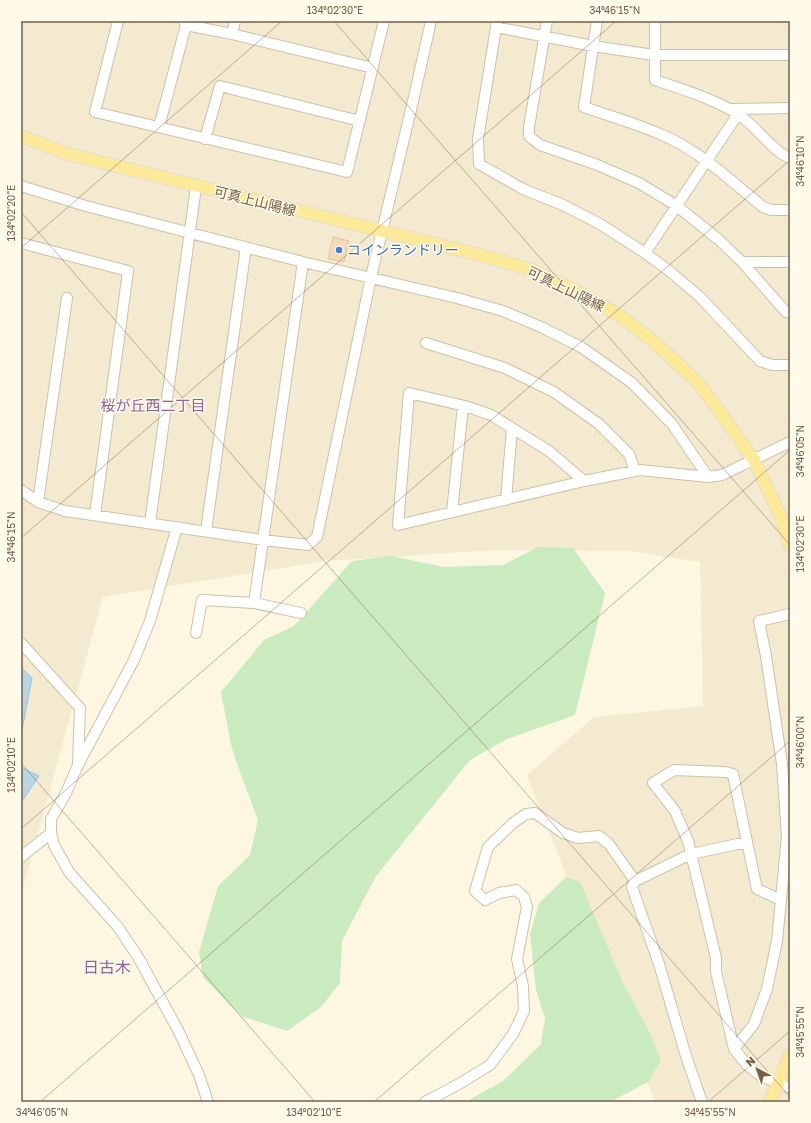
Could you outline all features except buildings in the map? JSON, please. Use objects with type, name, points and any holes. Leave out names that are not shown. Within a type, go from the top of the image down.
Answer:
[{"type":"main road","name":"可真上山陽線","points":[[21,136],[68,154],[480,255],[533,270],[588,297],[620,316],[653,341],[693,378],[715,405],[754,460],[780,515],[790,545]]},
{"type":"main road","points":[[770,1102],[790,1055]]},
{"type":"street","points":[[118,21],[95,112],[347,172],[384,21]]},
{"type":"street","points":[[232,34],[235,21]]},
{"type":"street","points":[[21,490],[38,502],[65,511],[263,540],[308,545],[317,537],[381,231],[413,104],[431,21]]},
{"type":"street","points":[[547,21],[529,127],[529,136],[540,145],[595,164],[639,183],[676,206],[720,240],[742,262],[786,312],[790,313]]},
{"type":"street","points":[[597,21],[584,107],[660,134],[686,147],[707,161],[762,207],[771,210],[790,210]]},
{"type":"street","points":[[655,21],[655,80],[695,94],[738,114],[753,125],[782,155],[790,158]]},
{"type":"street","points":[[159,127],[185,23],[373,68]]},
{"type":"street","points":[[790,55],[654,55],[545,37],[496,24],[478,139],[479,164],[523,189],[563,205],[600,224],[645,253],[699,296],[760,361],[772,365],[790,365]]},
{"type":"street","points":[[206,138],[220,86],[360,121]]},
{"type":"street","points":[[728,109],[790,108]]},
{"type":"street","points":[[645,253],[738,114]]},
{"type":"street","points":[[21,186],[86,206],[303,262],[457,298],[503,311],[541,327],[581,347],[632,383],[672,424],[708,477]]},
{"type":"street","points":[[150,523],[196,186]]},
{"type":"street","points":[[21,243],[128,271],[94,515]]},
{"type":"street","points":[[206,531],[246,247]]},
{"type":"street","points":[[254,603],[303,262]]},
{"type":"street","points":[[742,262],[790,262]]},
{"type":"street","points":[[38,502],[67,298]]},
{"type":"street","points":[[426,343],[505,368],[554,392],[599,424],[628,454],[635,471]]},
{"type":"street","points":[[584,482],[549,451],[491,416],[463,406],[409,393],[398,525],[640,470],[708,477],[722,475],[790,442]]},
{"type":"street","points":[[452,512],[463,406]]},
{"type":"street","points":[[506,500],[512,428]]},
{"type":"street","points":[[177,527],[150,621],[134,660],[78,764],[66,793],[51,819],[51,833],[54,845],[70,872],[118,927],[138,957],[178,1030],[199,1075],[208,1102]]},
{"type":"street","points":[[196,633],[202,600],[254,603],[300,613]]},
{"type":"street","points":[[734,1049],[754,1024],[766,989],[777,941],[787,836],[782,764],[766,656],[759,621],[790,614]]},
{"type":"street","points":[[21,643],[80,708],[78,764]]},
{"type":"street","points":[[781,900],[757,889],[733,774],[725,772],[674,770],[653,783],[675,811],[688,841],[716,958],[716,972],[734,1049],[747,1065],[761,1076],[790,1088]]},
{"type":"street","points":[[425,1102],[490,1065],[513,1034],[524,1012],[523,986],[517,959],[527,907],[524,897],[516,890],[499,894],[485,900],[475,891],[488,848],[513,823],[526,814],[535,813],[563,833],[578,838],[599,836],[608,844],[635,881]]},
{"type":"street","points":[[21,856],[51,833]]},
{"type":"street","points":[[702,1102],[686,1056],[659,964],[632,886],[635,881],[691,854],[747,842]]},
{"type":"shaded area","points":[[21,21],[790,21],[790,1102],[655,1102],[527,775],[594,717],[703,706],[700,562],[629,551],[494,550],[325,561],[103,597],[21,895]]},
{"type":"green space","points":[[538,547],[573,548],[605,593],[575,715],[507,739],[470,760],[376,876],[342,941],[340,983],[321,1007],[287,1031],[241,1016],[203,977],[199,952],[218,886],[250,855],[258,820],[231,745],[221,692],[264,640],[294,626],[352,561],[391,556],[444,567],[503,565]]},
{"type":"green space","points":[[566,877],[580,882],[623,983],[649,1031],[661,1060],[648,1082],[610,1102],[465,1102],[503,1081],[541,1044],[545,1018],[536,990],[530,934],[539,903]]},
{"type":"water","points":[[21,667],[32,678],[21,735]]},
{"type":"water","points":[[21,767],[39,776],[21,803]]},
{"type":"place","name":"コインランドリー","points":[[339,250]]},
{"type":"district","name":"桜が丘西二丁目","points":[[153,406]]},
{"type":"district","name":"日古木","points":[[107,967]]}]
